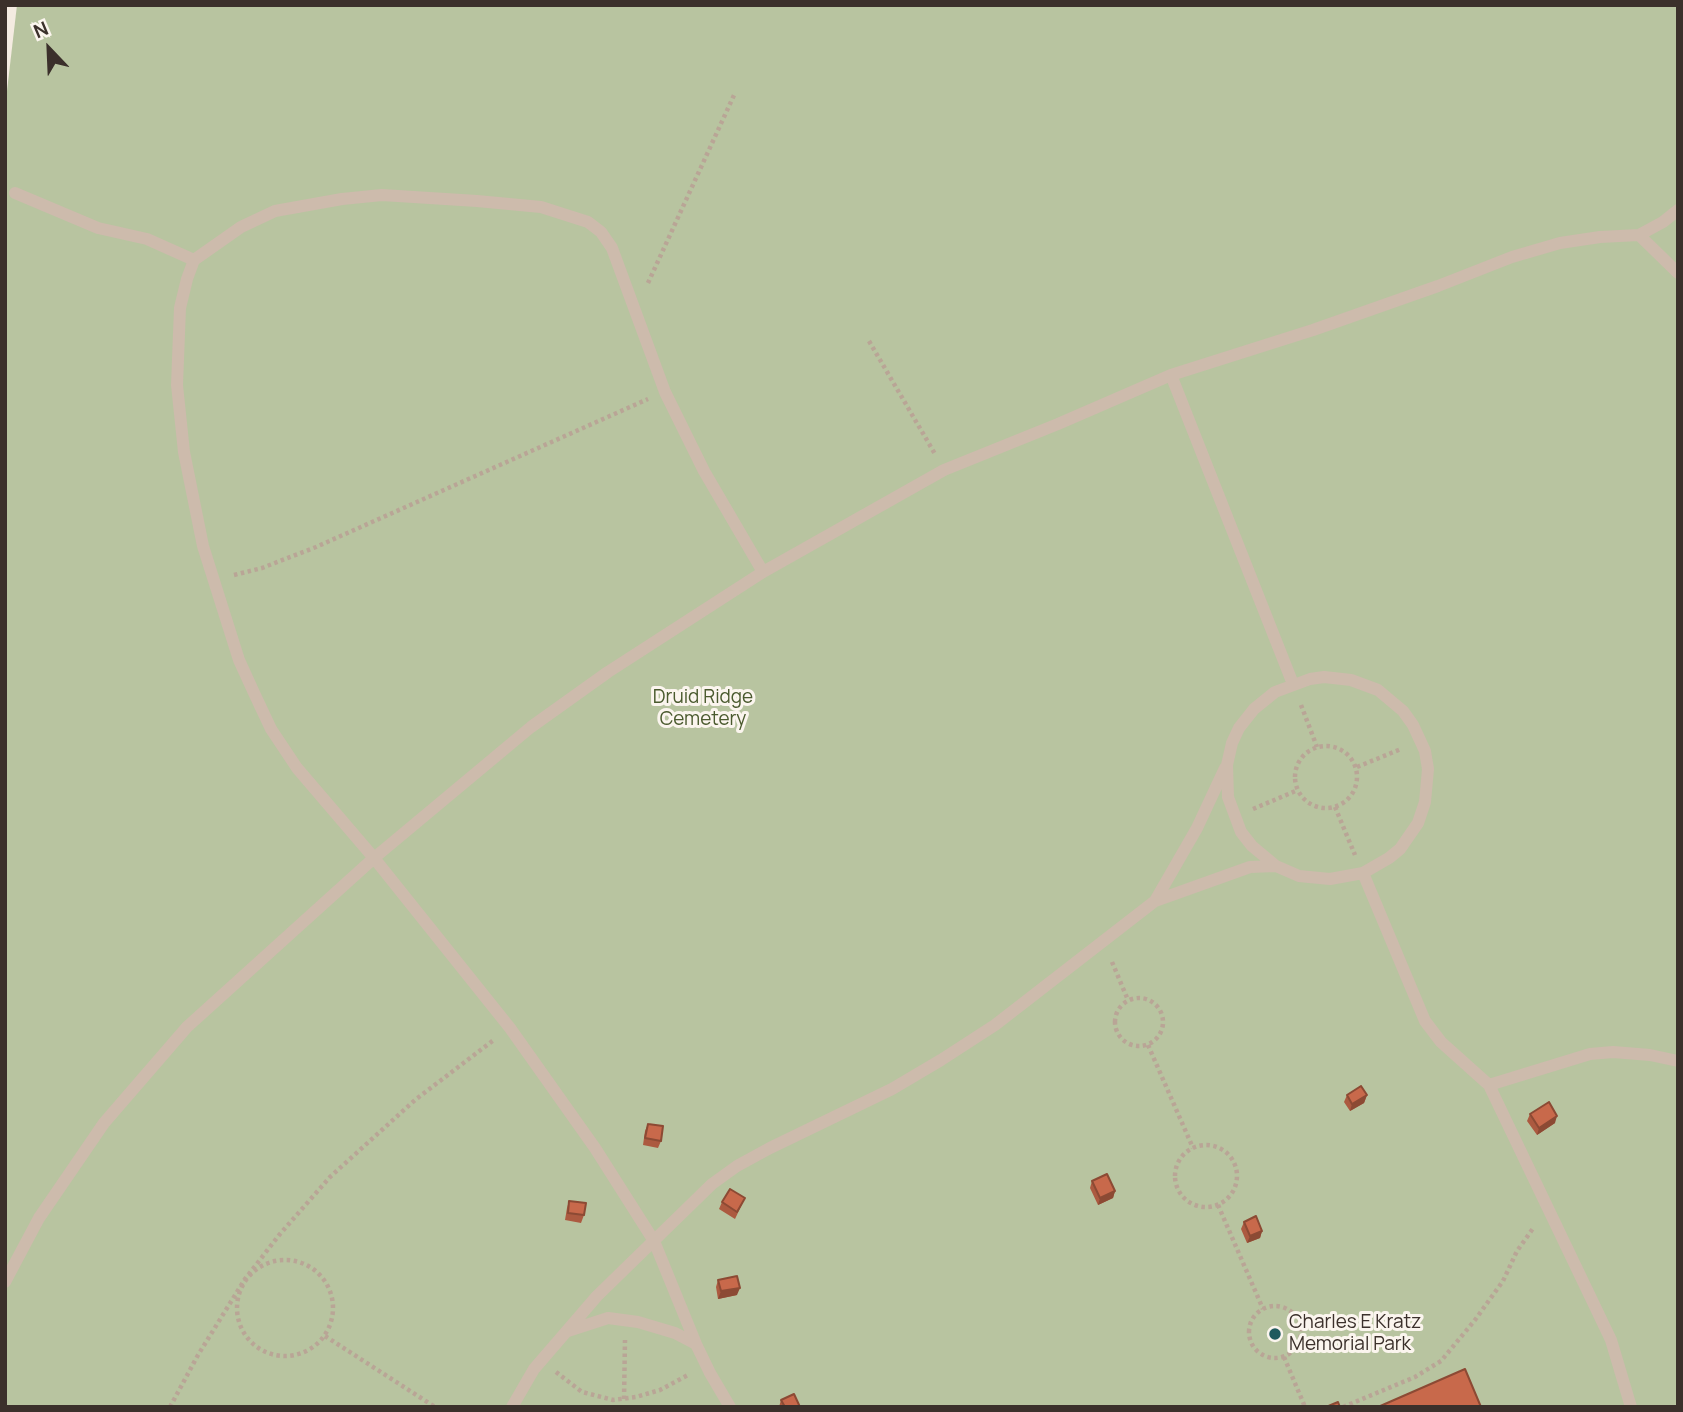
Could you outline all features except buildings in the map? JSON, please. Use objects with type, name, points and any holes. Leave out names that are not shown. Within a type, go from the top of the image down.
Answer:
[{"type":"lane","points":[[15,192],[98,228],[147,239],[194,260]]},
{"type":"lane","points":[[730,1407],[705,1364],[654,1241],[594,1148],[510,1028],[297,768],[271,729],[239,660],[203,546],[184,452],[177,385],[180,308],[194,260],[241,227],[275,211],[307,203],[382,195],[541,207],[588,222],[601,232],[612,248],[665,392],[704,471],[762,572]]},
{"type":"lane","points":[[5,1282],[40,1218],[104,1123],[187,1027],[373,858],[531,727],[608,672],[762,572],[944,470],[1171,375],[1313,330],[1512,257],[1560,243],[1600,237],[1639,236],[1678,210]]},
{"type":"lane","points":[[1639,236],[1678,273]]},
{"type":"lane","points":[[1171,375],[1293,684]]},
{"type":"lane","points":[[1155,901],[1197,828],[1227,765],[1236,736],[1254,709],[1275,692],[1293,684],[1324,677],[1351,680],[1365,684],[1389,698],[1403,711],[1421,741],[1429,785],[1418,823],[1400,849],[1363,873],[1316,879],[1299,876],[1276,866],[1252,846],[1234,817],[1228,796],[1227,765]]},
{"type":"lane","points":[[512,1407],[534,1369],[597,1296],[712,1184],[737,1166],[817,1123],[892,1089],[941,1060],[995,1025],[1155,901],[1250,867],[1276,866]]},
{"type":"lane","points":[[1363,873],[1425,1021],[1441,1042],[1489,1085],[1611,1340],[1631,1407]]},
{"type":"lane","points":[[1489,1085],[1590,1054],[1613,1052],[1650,1055],[1678,1061]]},
{"type":"lane","points":[[568,1331],[608,1318],[675,1333],[696,1344]]},
{"type":"path","points":[[635,313],[735,93]]},
{"type":"path","points":[[869,341],[944,470]]},
{"type":"path","points":[[214,580],[262,568],[316,547],[665,392]]},
{"type":"path","points":[[1293,684],[1317,747]]},
{"type":"path","points":[[1357,767],[1421,741]]},
{"type":"path","points":[[1330,745],[1346,752],[1357,767],[1355,791],[1348,800],[1335,807],[1324,809],[1313,806],[1298,790],[1295,776],[1299,761],[1305,753],[1317,747],[1330,745]]},
{"type":"path","points":[[1234,817],[1298,790]]},
{"type":"path","points":[[1335,807],[1363,873]]},
{"type":"path","points":[[1102,940],[1128,1000]]},
{"type":"path","points":[[1138,997],[1150,999],[1161,1012],[1163,1028],[1159,1037],[1148,1045],[1129,1044],[1118,1035],[1114,1020],[1117,1010],[1128,1000],[1138,997]]},
{"type":"path","points":[[170,1407],[198,1354],[245,1279],[330,1177],[371,1138],[467,1059],[510,1028]]},
{"type":"path","points":[[1148,1045],[1193,1147]]},
{"type":"path","points":[[1205,1145],[1221,1149],[1236,1166],[1235,1189],[1226,1201],[1202,1208],[1187,1202],[1177,1190],[1174,1181],[1175,1169],[1182,1155],[1193,1147],[1205,1145]]},
{"type":"path","points":[[1218,1205],[1263,1309]]},
{"type":"path","points":[[1343,1407],[1415,1377],[1441,1361],[1503,1281],[1530,1230],[1551,1214]]},
{"type":"path","points":[[289,1258],[307,1263],[322,1275],[334,1298],[334,1318],[325,1336],[314,1347],[299,1355],[279,1356],[262,1351],[245,1337],[237,1316],[236,1302],[245,1279],[268,1261],[289,1258]]},
{"type":"path","points":[[1271,1306],[1282,1307],[1290,1310],[1300,1322],[1300,1341],[1295,1349],[1284,1357],[1264,1355],[1251,1340],[1250,1325],[1263,1309],[1271,1306]]},
{"type":"path","points":[[624,1399],[625,1320]]},
{"type":"path","points":[[325,1336],[435,1407]]},
{"type":"path","points":[[1284,1357],[1306,1407]]},
{"type":"path","points":[[544,1358],[562,1377],[582,1392],[613,1400],[660,1390],[705,1364]]},
{"type":"green space","name":"Druid Ridge Cemetery","points":[[17,5],[1678,5],[1678,1407],[5,1407],[5,108]]},
{"type":"place","name":"Charles E Kratz Memorial Park","points":[[1275,1334]]}]
